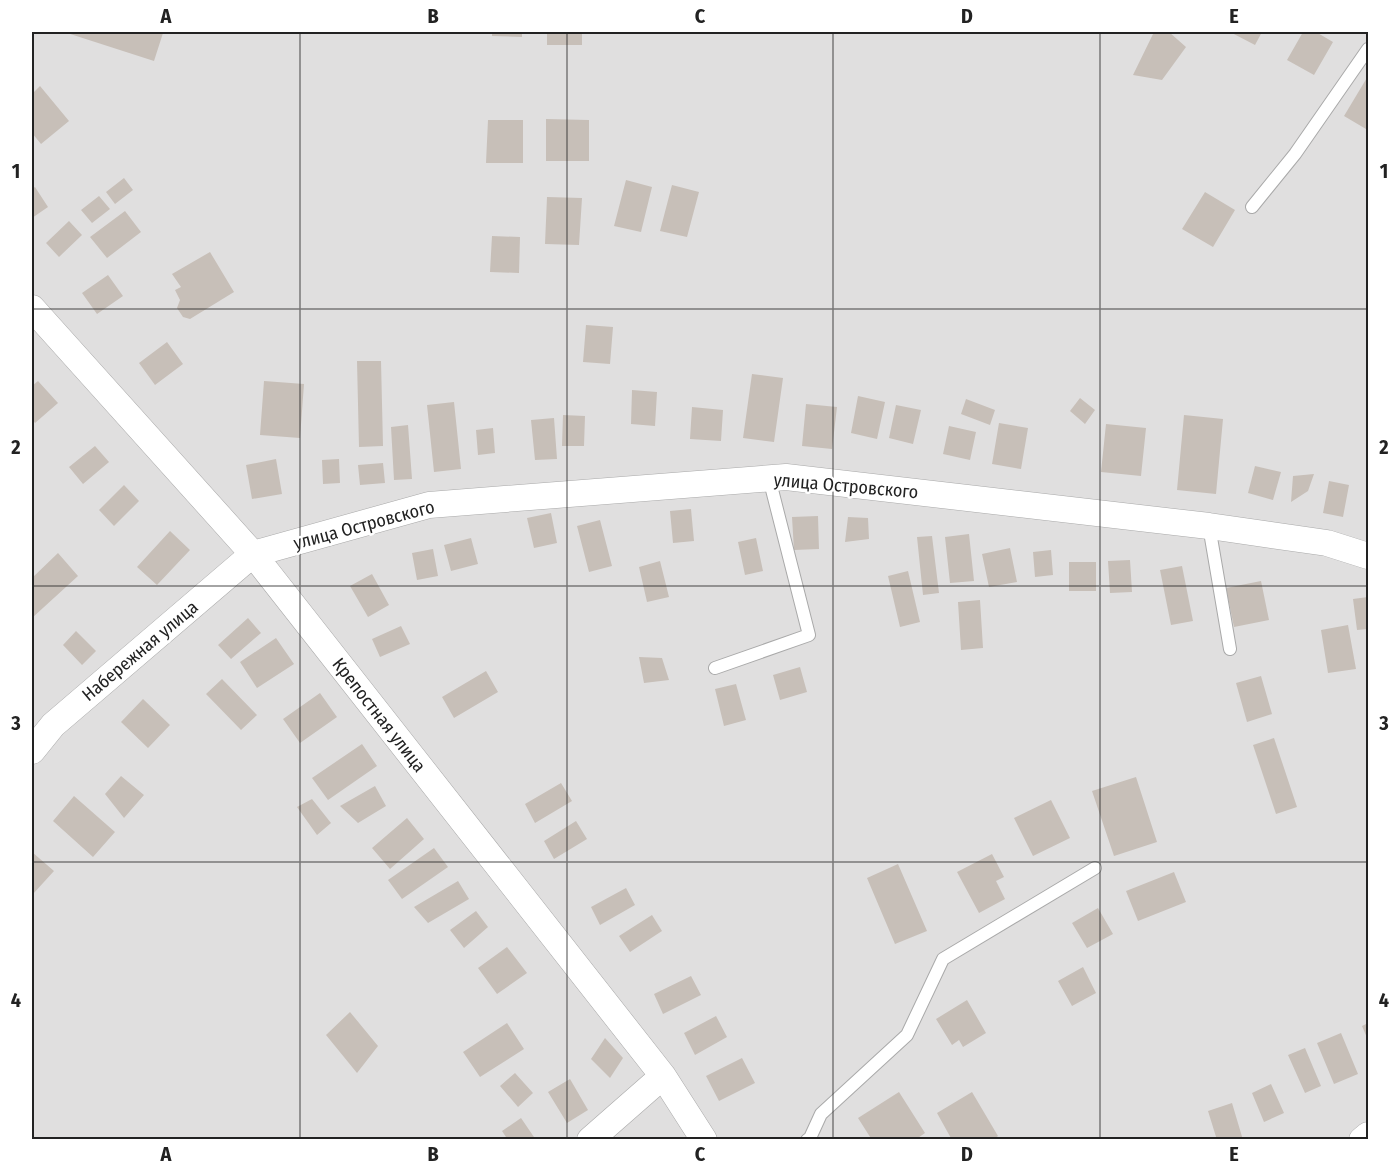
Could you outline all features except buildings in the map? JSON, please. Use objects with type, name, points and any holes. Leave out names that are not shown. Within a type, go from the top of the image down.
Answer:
[{"type":"street","name":"Крепостная улица","points":[[32,308],[253,554],[663,1076],[704,1140]]},
{"type":"street","name":"улица Островского","points":[[253,554],[429,505],[786,477],[1209,526],[1327,543],[1368,556]]},
{"type":"street","name":"Набережная улица","points":[[32,751],[53,725],[253,554]]},
{"type":"street","points":[[590,1140],[663,1076]]},
{"type":"street","points":[[1362,1140],[1368,1135]]},
{"type":"lane","points":[[1252,207],[1294,154],[1368,49]]},
{"type":"lane","points":[[715,668],[809,635],[769,478]]},
{"type":"lane","points":[[1209,526],[1230,648]]},
{"type":"lane","points":[[807,1140],[821,1114],[907,1035],[943,959],[1095,868]]},
{"type":"shaded area","points":[[32,32],[1368,32],[1368,1139],[32,1139]]}]
